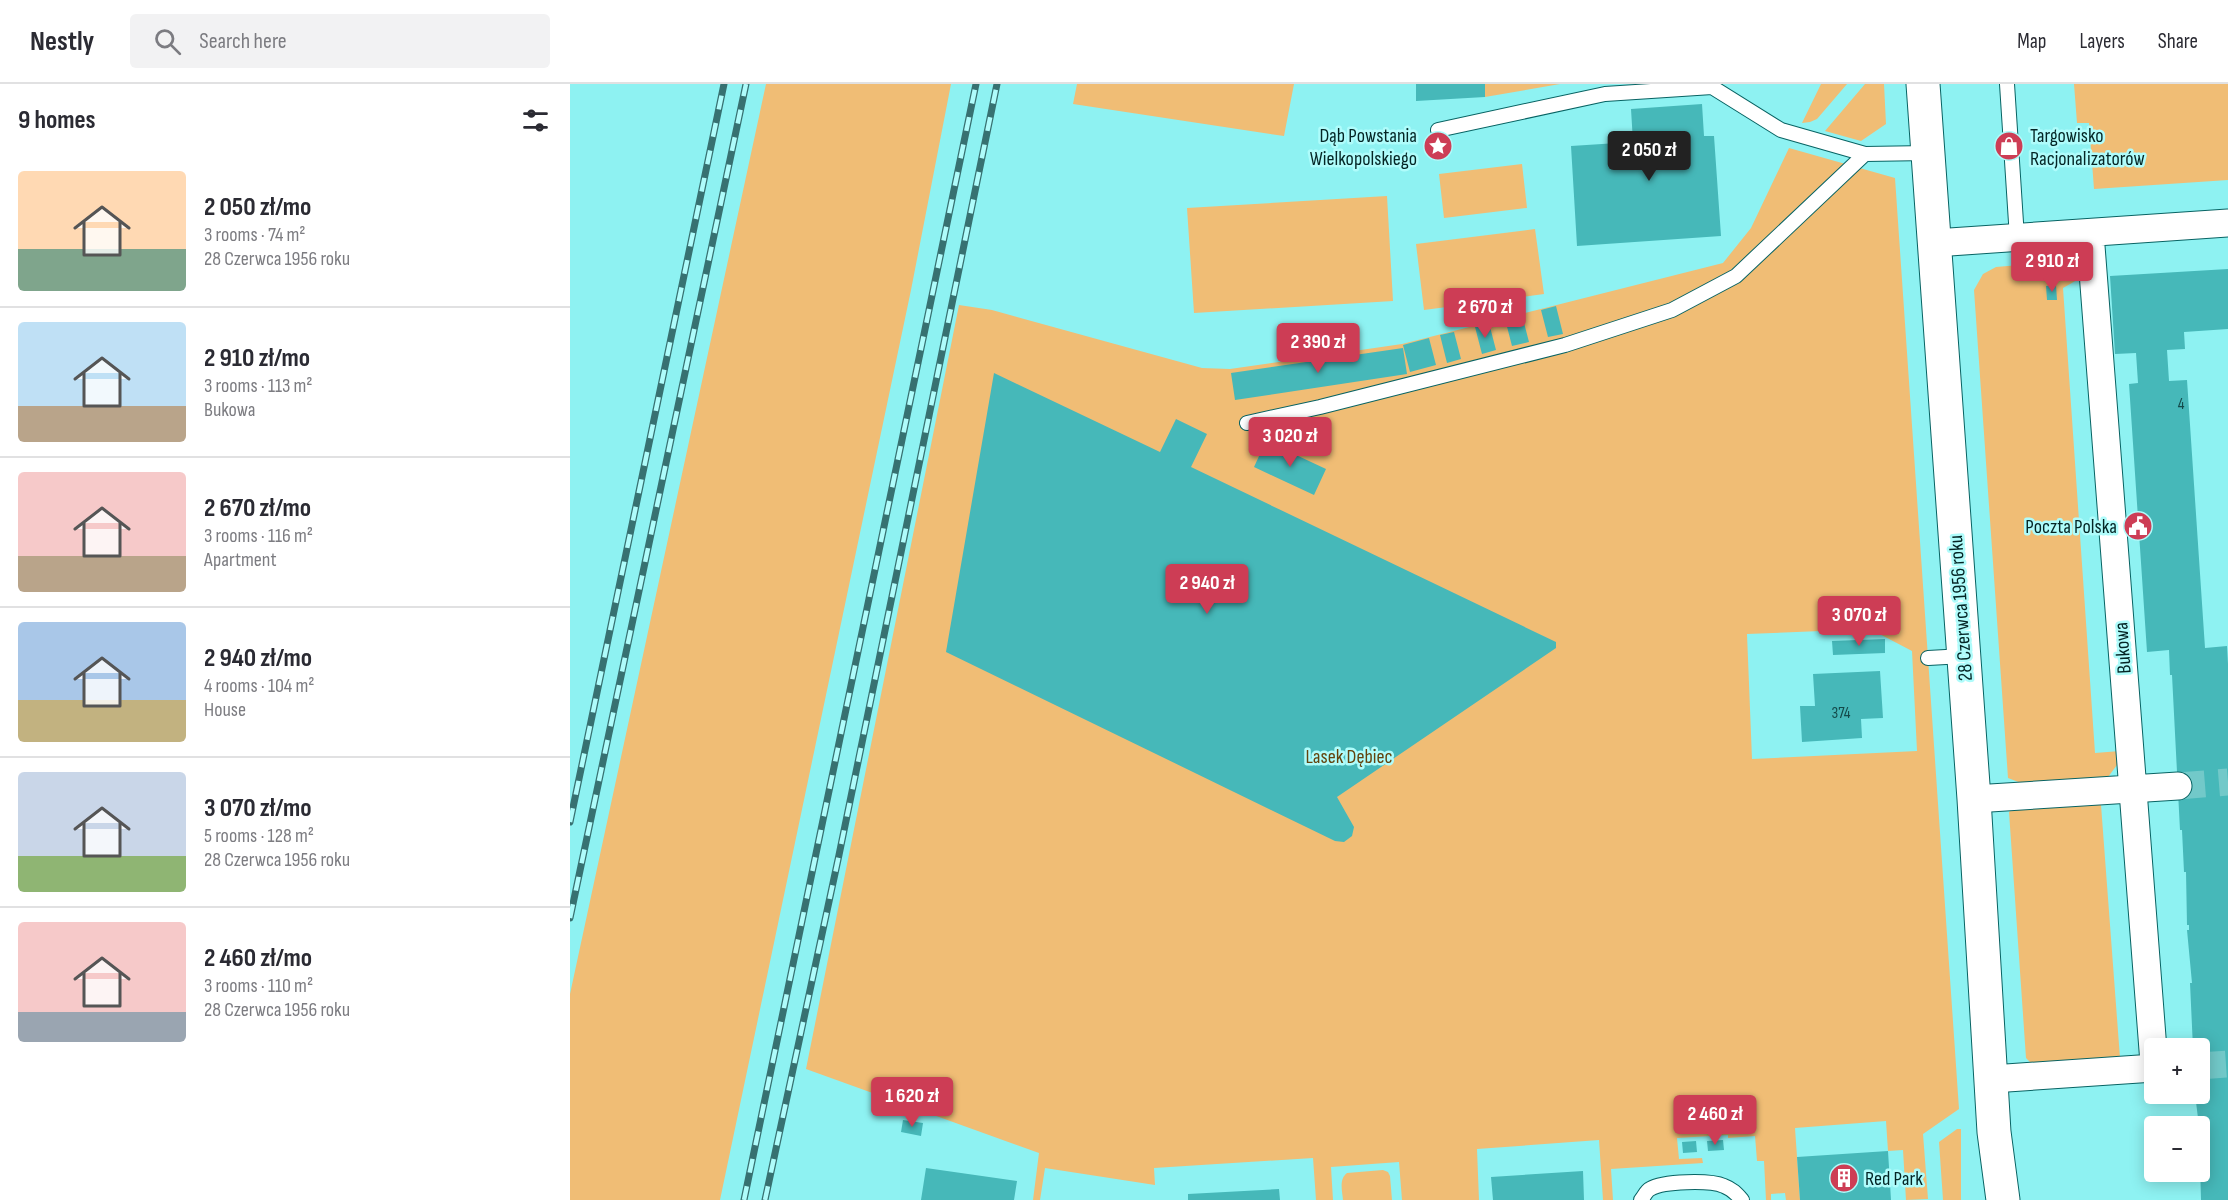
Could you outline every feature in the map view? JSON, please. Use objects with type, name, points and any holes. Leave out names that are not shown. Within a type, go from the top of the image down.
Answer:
[{"type":"street","name":"28 Czerwca 1956 roku","points":[[1923,84],[1974,799],[1994,1132],[2003,1200]]},
{"type":"street","points":[[1935,243],[2228,223]]},
{"type":"street","name":"Bukowa","points":[[2090,233],[2152,1038]]},
{"type":"street","points":[[1974,799],[2178,786]]},
{"type":"street","points":[[1992,1079],[2144,1069]]},
{"type":"street","name":"28 Czerwca 1956 roku","points":[[1990,1200],[1994,1132]]},
{"type":"lane","points":[[2007,84],[2017,238]]},
{"type":"lane","points":[[1438,130],[1605,94],[1712,87],[1781,130],[1865,154],[1928,153]]},
{"type":"lane","points":[[1247,423],[1320,407],[1565,345],[1672,310],[1736,276],[1865,154]]},
{"type":"lane","points":[[1928,658],[1964,656]]},
{"type":"lane","points":[[1641,1200],[1649,1190],[1662,1184],[1707,1182],[1721,1184],[1734,1191],[1742,1200]]},
{"type":"green space","points":[[766,84],[951,84],[911,290],[720,1200],[570,1200],[570,994]]},
{"type":"green space","points":[[1077,84],[1294,84],[1284,136],[1073,104]]},
{"type":"green space","points":[[1485,84],[1560,84],[1485,97]]},
{"type":"green space","points":[[1821,84],[1847,84],[1817,119],[1802,123]]},
{"type":"green space","points":[[1865,84],[1884,84],[1886,124],[1861,141],[1825,131]]},
{"type":"green space","points":[[2074,84],[2228,84],[2228,180],[2094,189],[2089,123],[2077,123]]},
{"type":"green space","name":"Lasek Dębiec","points":[[1789,148],[1895,178],[1959,1109],[1923,1134],[1928,1199],[1906,1200],[1903,1150],[1888,1151],[1886,1121],[1795,1128],[1800,1200],[1786,1200],[1785,1193],[1771,1194],[1771,1200],[1766,1200],[1764,1161],[1757,1161],[1755,1136],[1728,1138],[1728,1135],[1677,1138],[1679,1159],[1702,1158],[1703,1163],[1611,1169],[1613,1200],[1603,1200],[1599,1140],[1477,1149],[1479,1200],[1402,1200],[1399,1162],[1331,1167],[1333,1200],[1316,1200],[1313,1158],[1154,1168],[1155,1185],[1045,1168],[1040,1200],[1033,1200],[1039,1153],[806,1069],[959,305],[992,310],[1202,368],[1230,369],[1402,344],[1723,263],[1751,228]],"holes":[[[1870,629],[1912,651],[1917,751],[1752,759],[1747,634]]]},
{"type":"green space","points":[[1522,164],[1527,208],[1444,218],[1439,174]]},
{"type":"green space","points":[[1387,196],[1393,301],[1194,313],[1187,208]]},
{"type":"green space","points":[[1535,229],[1544,294],[1424,310],[1416,244]]},
{"type":"green space","points":[[2075,260],[2081,266],[2084,276],[2063,288],[2095,753],[2120,751],[2120,761],[2108,777],[2021,783],[2008,778],[1974,290],[1983,274],[1996,267]]},
{"type":"green space","points":[[2093,800],[2101,805],[2120,1058],[2031,1063],[2026,1058],[2009,812],[2019,804]]},
{"type":"green space","points":[[1957,1129],[1961,1129],[1961,1200],[1943,1200],[1939,1142]]},
{"type":"green space","points":[[1383,1170],[1390,1176],[1392,1200],[1343,1200],[1344,1175]]},
{"type":"building","points":[[1416,84],[1485,84],[1485,97],[1416,101]]},
{"type":"building","points":[[1702,104],[1704,136],[1714,136],[1721,236],[1577,246],[1571,146],[1633,142],[1631,109]]},
{"type":"building","points":[[2228,269],[2228,329],[2184,332],[2185,349],[2167,350],[2169,381],[2187,380],[2205,648],[2227,646],[2228,1200],[2201,1200],[2201,1182],[2210,1182],[2210,1116],[2198,1116],[2196,1104],[2210,1104],[2210,1038],[2193,1038],[2190,983],[2192,983],[2187,930],[2189,930],[2189,925],[2187,925],[2186,872],[2184,872],[2182,830],[2180,830],[2172,675],[2170,675],[2169,650],[2147,652],[2129,384],[2138,383],[2136,353],[2115,354],[2110,276]]},
{"type":"building","points":[[2056,285],[2057,300],[2047,300],[2046,286]]},
{"type":"building","points":[[1556,306],[1563,334],[1548,337],[1541,310]]},
{"type":"building","points":[[1522,315],[1529,342],[1512,346],[1505,319]]},
{"type":"building","points":[[1489,323],[1496,350],[1482,354],[1475,327]]},
{"type":"building","points":[[1454,332],[1461,359],[1447,363],[1440,335]]},
{"type":"building","points":[[1429,338],[1436,365],[1410,372],[1403,345]]},
{"type":"building","points":[[1403,348],[1407,374],[1235,400],[1231,373]]},
{"type":"building","points":[[994,373],[1160,452],[1176,419],[1207,434],[1191,467],[1556,642],[1556,648],[1337,797],[1354,827],[1352,836],[1344,842],[1335,841],[946,652]]},
{"type":"building","points":[[1266,441],[1326,469],[1314,495],[1254,467]]},
{"type":"building","points":[[1885,639],[1885,653],[1833,655],[1832,641]]},
{"type":"building","points":[[1880,671],[1883,718],[1861,719],[1862,738],[1802,742],[1800,706],[1815,706],[1813,674]]},
{"type":"building","points":[[903,1120],[923,1123],[921,1136],[901,1132]]},
{"type":"building","points":[[1723,1140],[1724,1150],[1708,1151],[1707,1141]]},
{"type":"building","points":[[1696,1141],[1697,1152],[1683,1153],[1682,1142]]},
{"type":"building","name":"Red Park","points":[[1888,1151],[1891,1200],[1800,1200],[1797,1157]]},
{"type":"building","points":[[926,1168],[1017,1181],[1014,1200],[921,1200]]},
{"type":"building","points":[[1583,1171],[1584,1200],[1493,1200],[1491,1177]]},
{"type":"building","points":[[1279,1189],[1280,1200],[1188,1200],[1188,1194]]},
{"type":"tunnel","points":[[2178,786],[2228,782]]},
{"type":"tunnel","points":[[2210,1065],[2228,1064]]},
{"type":"railway","points":[[570,822],[724,84]]},
{"type":"railway","points":[[570,918],[746,84]]},
{"type":"railway","points":[[744,1200],[976,84]]},
{"type":"railway","points":[[765,1200],[839,855],[997,84]]},
{"type":"place","name":"Dąb Powstania Wielkopolskiego","points":[[1438,146]]},
{"type":"place","name":"Targowisko Racjonalizatorów","points":[[2009,146]]},
{"type":"place","name":"Poczta Polska","points":[[2138,526]]},
{"type":"place","name":"Red Park","points":[[1844,1178]]}]
